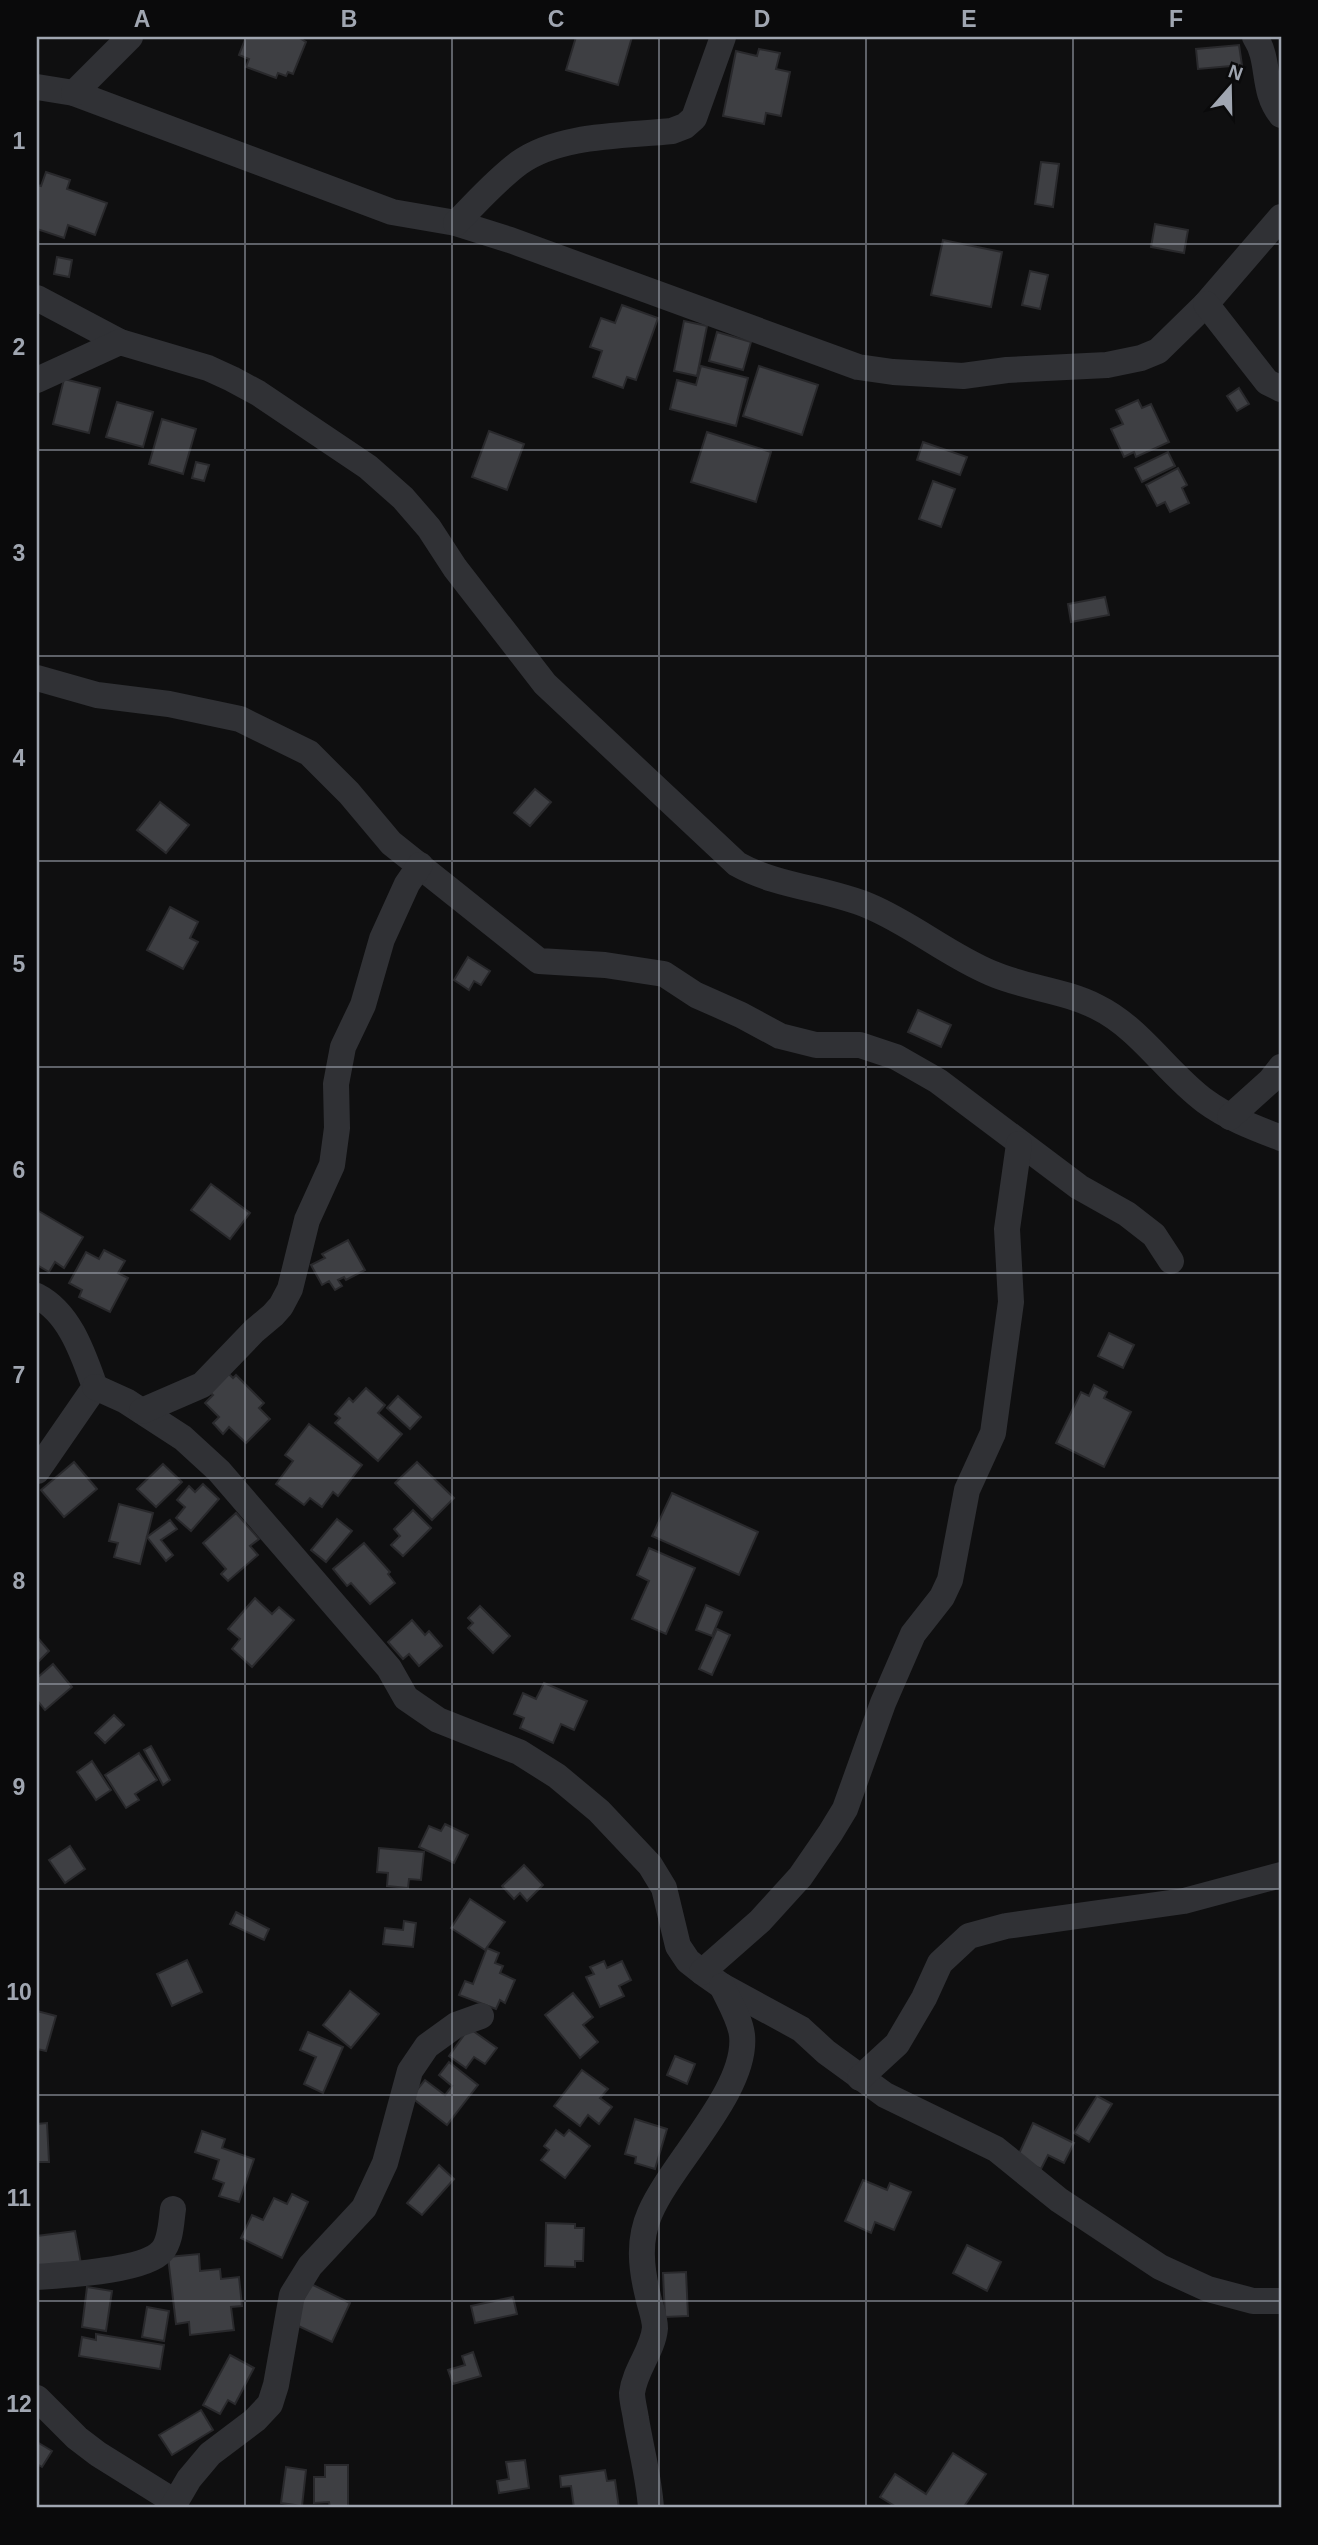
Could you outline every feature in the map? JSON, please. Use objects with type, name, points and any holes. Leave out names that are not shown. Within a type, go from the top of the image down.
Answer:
[{"type":"street","points":[[74,93],[130,37]]},
{"type":"street","points":[[456,223],[518,163],[550,147],[568,142],[672,131],[685,126],[694,118],[723,37]]},
{"type":"street","points":[[1255,37],[1260,45],[1270,97],[1281,115]]},
{"type":"street","points":[[37,87],[74,93],[392,212],[456,223],[510,240],[858,367],[893,372],[963,376],[1007,370],[1125,362],[1158,351],[1206,303],[1281,217]]},
{"type":"street","points":[[37,298],[120,342],[208,368],[232,379],[258,393],[368,467],[403,498],[429,528],[455,568],[538,676],[563,703],[737,864],[768,878],[827,892],[870,906],[1011,982],[1083,1000],[1101,1008],[1135,1034],[1204,1101],[1230,1117],[1281,1138]]},
{"type":"street","points":[[1206,303],[1267,382],[1281,388]]},
{"type":"street","points":[[37,380],[120,342]]},
{"type":"street","points":[[37,678],[97,695],[169,704],[240,719],[309,753],[349,793],[391,843],[539,961],[605,965],[664,974],[696,995],[780,1036],[816,1045],[860,1045],[896,1057],[938,1081],[1079,1187],[1127,1214],[1154,1235],[1171,1261]]},
{"type":"street","points":[[142,1411],[202,1385],[273,1315],[290,1289],[307,1220],[332,1165],[337,1128],[337,1084],[343,1047],[363,1005],[382,939],[407,884],[420,865]]},
{"type":"street","points":[[1230,1117],[1270,1081],[1281,1067]]},
{"type":"street","points":[[712,1979],[800,1877],[845,1809],[883,1703],[913,1633],[942,1597],[950,1580],[967,1490],[993,1433],[1011,1302],[1007,1229],[1019,1144]]},
{"type":"street","points":[[37,1296],[55,1311],[81,1346],[94,1387],[142,1411],[183,1437],[219,1471],[389,1668],[406,1698],[438,1720],[519,1752],[557,1776],[629,1840],[650,1865],[664,1888],[678,1946],[688,1961],[712,1979],[801,2029],[885,2095],[996,2149],[1059,2200],[1160,2267],[1208,2289],[1253,2301],[1281,2301]]},
{"type":"street","points":[[37,1471],[94,1387]]},
{"type":"street","points":[[860,2078],[897,2044],[924,1998],[940,1963],[969,1937],[1006,1926],[1184,1901],[1281,1875]]},
{"type":"street","points":[[651,2508],[632,2395],[637,2372],[649,2349],[655,2327],[645,2285],[641,2243],[650,2213],[666,2183],[716,2109],[741,2057],[742,2035],[712,1979]]},
{"type":"street","points":[[37,2398],[98,2454],[173,2505],[189,2479],[210,2455],[255,2420],[270,2404],[276,2385],[292,2295],[310,2266],[364,2208],[385,2163],[410,2071],[427,2046],[456,2025],[481,2016]]},
{"type":"street","points":[[37,2277],[111,2270],[152,2259],[163,2251],[167,2242],[173,2210]]},
{"type":"building","points":[[246,37],[298,37],[306,42],[293,74],[288,72],[286,76],[278,73],[276,78],[246,67],[249,59],[239,55]]},
{"type":"building","points":[[576,37],[632,37],[618,85],[566,70]]},
{"type":"building","points":[[1239,45],[1242,65],[1198,69],[1196,49]]},
{"type":"building","points":[[759,49],[780,53],[776,69],[790,72],[781,116],[766,113],[764,124],[723,116],[736,51],[757,56]]},
{"type":"building","points":[[1041,162],[1059,164],[1053,207],[1035,204]]},
{"type":"building","points":[[46,172],[70,180],[67,189],[107,203],[95,235],[68,225],[64,238],[37,229],[37,185],[41,186]]},
{"type":"building","points":[[1155,224],[1188,230],[1184,253],[1151,247]]},
{"type":"building","points":[[943,240],[1002,252],[991,307],[931,295]]},
{"type":"building","points":[[57,257],[72,260],[69,277],[54,274]]},
{"type":"building","points":[[1030,271],[1048,275],[1040,309],[1022,305]]},
{"type":"building","points":[[622,305],[658,318],[636,380],[627,377],[623,388],[593,377],[602,351],[590,347],[601,318],[615,323]]},
{"type":"building","points":[[684,321],[707,326],[697,376],[674,371]]},
{"type":"building","points":[[717,332],[751,342],[743,370],[709,361]]},
{"type":"building","points":[[701,366],[748,378],[736,426],[670,409],[677,380],[696,385]]},
{"type":"building","points":[[759,366],[818,385],[802,435],[743,416]]},
{"type":"building","points":[[64,379],[100,388],[89,433],[53,424]]},
{"type":"building","points":[[1239,388],[1249,404],[1237,411],[1227,396]]},
{"type":"building","points":[[1138,400],[1142,408],[1151,404],[1169,442],[1136,457],[1134,452],[1124,457],[1111,429],[1123,424],[1116,410]]},
{"type":"building","points":[[117,402],[153,412],[143,447],[106,437]]},
{"type":"building","points":[[162,419],[196,429],[183,474],[149,464]]},
{"type":"building","points":[[489,431],[524,444],[507,490],[472,477]]},
{"type":"building","points":[[707,432],[771,452],[756,502],[691,482]]},
{"type":"building","points":[[923,442],[967,457],[960,475],[917,460]]},
{"type":"building","points":[[1168,452],[1175,466],[1142,482],[1135,468]]},
{"type":"building","points":[[196,462],[209,465],[204,481],[192,478]]},
{"type":"building","points":[[1178,468],[1187,485],[1182,488],[1189,503],[1170,512],[1165,502],[1157,506],[1146,485]]},
{"type":"building","points":[[933,481],[955,489],[941,527],[919,519]]},
{"type":"building","points":[[1105,597],[1109,615],[1071,622],[1068,604]]},
{"type":"building","points":[[535,789],[551,802],[530,826],[514,813]]},
{"type":"building","points":[[160,802],[189,825],[166,853],[137,830]]},
{"type":"building","points":[[170,907],[198,922],[190,938],[198,942],[183,969],[147,950]]},
{"type":"building","points":[[468,957],[490,971],[481,985],[474,981],[469,990],[454,980]]},
{"type":"building","points":[[918,1010],[951,1025],[941,1047],[908,1032]]},
{"type":"building","points":[[211,1184],[250,1213],[230,1239],[191,1210]]},
{"type":"building","points":[[37,1210],[83,1237],[64,1268],[55,1262],[49,1272],[37,1265]]},
{"type":"building","points":[[348,1240],[365,1270],[346,1280],[344,1277],[338,1280],[342,1286],[335,1290],[329,1281],[322,1285],[311,1265],[325,1258],[322,1254]]},
{"type":"building","points":[[104,1250],[125,1261],[118,1273],[128,1278],[110,1312],[79,1297],[82,1290],[69,1283],[86,1252],[99,1259]]},
{"type":"building","points":[[1109,1333],[1134,1345],[1123,1368],[1098,1356]]},
{"type":"building","points":[[225,1370],[233,1378],[236,1375],[264,1403],[259,1408],[270,1419],[246,1443],[229,1427],[223,1434],[213,1423],[219,1417],[205,1403],[213,1395],[206,1389]]},
{"type":"building","points":[[1094,1385],[1107,1392],[1104,1398],[1131,1412],[1104,1467],[1056,1443],[1081,1392],[1089,1396]]},
{"type":"building","points":[[366,1388],[385,1405],[378,1413],[402,1434],[378,1461],[335,1423],[340,1418],[335,1414],[349,1398],[353,1402]]},
{"type":"building","points":[[398,1396],[421,1417],[410,1429],[387,1408]]},
{"type":"building","points":[[309,1424],[362,1465],[338,1496],[333,1492],[322,1507],[310,1498],[304,1505],[276,1484],[293,1461],[285,1455]]},
{"type":"building","points":[[74,1462],[97,1489],[64,1517],[41,1490]]},
{"type":"building","points":[[417,1462],[454,1498],[432,1520],[395,1483]]},
{"type":"building","points":[[163,1464],[182,1482],[156,1507],[137,1489]]},
{"type":"building","points":[[203,1484],[219,1499],[191,1531],[176,1518],[185,1507],[177,1500],[189,1486],[195,1492]]},
{"type":"building","points":[[672,1493],[758,1532],[739,1575],[652,1536]]},
{"type":"building","points":[[119,1504],[153,1513],[140,1564],[114,1557],[118,1543],[109,1541]]},
{"type":"building","points":[[413,1510],[431,1528],[403,1556],[391,1545],[400,1536],[394,1529]]},
{"type":"building","points":[[236,1513],[259,1539],[250,1546],[258,1555],[228,1581],[221,1574],[226,1569],[203,1543]]},
{"type":"building","points":[[337,1519],[352,1531],[326,1562],[311,1550]]},
{"type":"building","points":[[170,1520],[177,1529],[161,1540],[173,1555],[166,1561],[147,1537]]},
{"type":"building","points":[[364,1543],[390,1572],[388,1574],[395,1583],[370,1604],[351,1583],[347,1586],[333,1569]]},
{"type":"building","points":[[649,1548],[695,1568],[666,1634],[632,1619],[649,1581],[637,1575]]},
{"type":"building","points":[[255,1598],[272,1614],[279,1607],[294,1620],[252,1667],[232,1649],[240,1639],[228,1629]]},
{"type":"building","points":[[706,1605],[722,1612],[712,1636],[696,1630]]},
{"type":"building","points":[[480,1606],[510,1636],[493,1653],[468,1628],[473,1623],[468,1618]]},
{"type":"building","points":[[412,1620],[425,1635],[429,1631],[442,1646],[419,1666],[409,1654],[403,1659],[388,1642]]},
{"type":"building","points":[[717,1629],[730,1635],[712,1675],[699,1669]]},
{"type":"building","points":[[37,1637],[49,1651],[37,1663]]},
{"type":"building","points":[[53,1664],[72,1687],[45,1710],[37,1700],[37,1678]]},
{"type":"building","points":[[544,1683],[587,1701],[574,1730],[561,1724],[553,1743],[520,1728],[524,1718],[514,1714],[523,1693],[536,1699]]},
{"type":"building","points":[[114,1715],[124,1725],[105,1743],[95,1733]]},
{"type":"building","points":[[151,1746],[170,1780],[163,1785],[144,1750]]},
{"type":"building","points":[[139,1753],[157,1780],[135,1794],[139,1800],[126,1808],[105,1775]]},
{"type":"building","points":[[92,1761],[111,1790],[96,1800],[77,1772]]},
{"type":"building","points":[[445,1824],[468,1835],[454,1863],[419,1847],[429,1826],[441,1831]]},
{"type":"building","points":[[70,1846],[85,1869],[65,1883],[49,1860]]},
{"type":"building","points":[[379,1848],[424,1852],[421,1880],[409,1879],[408,1888],[387,1886],[388,1873],[377,1872]]},
{"type":"building","points":[[524,1865],[543,1885],[527,1901],[520,1893],[514,1899],[502,1886]]},
{"type":"building","points":[[470,1899],[505,1922],[485,1950],[451,1928]]},
{"type":"building","points":[[236,1912],[269,1929],[264,1940],[230,1924]]},
{"type":"building","points":[[404,1921],[416,1923],[413,1947],[383,1944],[385,1928],[403,1930]]},
{"type":"building","points":[[487,1948],[499,1953],[495,1963],[503,1966],[500,1973],[515,1980],[505,2003],[500,2000],[496,2009],[459,1995],[465,1981],[473,1984]]},
{"type":"building","points":[[187,1960],[202,1992],[172,2006],[157,1974]]},
{"type":"building","points":[[604,1961],[607,1968],[622,1961],[631,1980],[619,1986],[624,1996],[600,2007],[586,1977],[594,1974],[590,1967]]},
{"type":"building","points":[[350,1991],[379,2014],[351,2048],[323,2025]]},
{"type":"building","points":[[573,1993],[593,2017],[583,2025],[598,2042],[580,2058],[545,2015]]},
{"type":"building","points":[[37,2011],[56,2016],[46,2051],[37,2049]]},
{"type":"building","points":[[469,2028],[497,2048],[485,2064],[474,2057],[466,2068],[449,2056]]},
{"type":"building","points":[[308,2032],[343,2047],[323,2093],[304,2084],[316,2057],[300,2050]]},
{"type":"building","points":[[675,2056],[695,2064],[687,2084],[667,2075]]},
{"type":"building","points":[[449,2062],[478,2085],[447,2125],[411,2097],[425,2080],[445,2095],[452,2086],[439,2075]]},
{"type":"building","points":[[582,2070],[608,2089],[600,2098],[612,2107],[599,2124],[588,2115],[580,2126],[554,2106]]},
{"type":"building","points":[[1097,2096],[1112,2104],[1089,2142],[1074,2133]]},
{"type":"building","points":[[635,2119],[667,2129],[655,2169],[635,2163],[636,2157],[625,2154]]},
{"type":"building","points":[[47,2123],[49,2162],[37,2162],[37,2124]]},
{"type":"building","points":[[1033,2123],[1074,2143],[1064,2163],[1048,2155],[1041,2169],[1017,2158]]},
{"type":"building","points":[[556,2130],[564,2136],[569,2130],[590,2146],[565,2178],[541,2160],[549,2150],[544,2146]]},
{"type":"building","points":[[202,2131],[225,2139],[222,2148],[254,2159],[239,2202],[219,2196],[224,2183],[213,2179],[219,2160],[195,2152]]},
{"type":"building","points":[[439,2165],[454,2179],[422,2215],[407,2203]]},
{"type":"building","points":[[863,2180],[887,2190],[890,2183],[911,2192],[894,2230],[875,2222],[871,2233],[845,2221]]},
{"type":"building","points":[[292,2194],[308,2202],[282,2258],[241,2238],[252,2215],[263,2220],[274,2198],[287,2204]]},
{"type":"building","points":[[546,2223],[575,2224],[575,2228],[584,2228],[583,2261],[575,2261],[575,2267],[545,2266]]},
{"type":"building","points":[[75,2231],[81,2264],[37,2271],[37,2236]]},
{"type":"building","points":[[967,2245],[1001,2262],[987,2291],[953,2273]]},
{"type":"building","points":[[199,2254],[200,2271],[220,2269],[221,2279],[239,2277],[242,2306],[231,2307],[234,2330],[190,2335],[189,2322],[176,2324],[168,2257]]},
{"type":"building","points":[[686,2272],[688,2316],[665,2317],[663,2273]]},
{"type":"building","points":[[311,2284],[350,2303],[332,2342],[292,2323]]},
{"type":"building","points":[[87,2287],[112,2291],[106,2331],[82,2327]]},
{"type":"building","points":[[513,2297],[517,2314],[475,2323],[471,2306]]},
{"type":"building","points":[[147,2307],[169,2311],[164,2341],[142,2337]]},
{"type":"building","points":[[96,2334],[164,2345],[160,2369],[79,2356],[82,2337],[96,2340]]},
{"type":"building","points":[[473,2352],[481,2376],[453,2384],[448,2370],[465,2365],[462,2356]]},
{"type":"building","points":[[230,2355],[254,2368],[235,2404],[228,2400],[220,2414],[203,2405]]},
{"type":"building","points":[[201,2410],[213,2430],[172,2455],[159,2435]]},
{"type":"building","points":[[37,2442],[52,2451],[42,2467],[37,2464]]},
{"type":"building","points":[[953,2453],[986,2474],[963,2508],[898,2508],[880,2497],[895,2474],[926,2494]]},
{"type":"building","points":[[525,2460],[529,2488],[499,2493],[497,2481],[509,2479],[506,2462]]},
{"type":"building","points":[[325,2465],[348,2465],[348,2508],[330,2508],[329,2502],[314,2503],[314,2477],[325,2477]]},
{"type":"building","points":[[286,2467],[306,2470],[302,2506],[281,2503]]},
{"type":"building","points":[[605,2470],[607,2481],[615,2480],[619,2508],[574,2508],[571,2486],[561,2487],[560,2476]]}]
